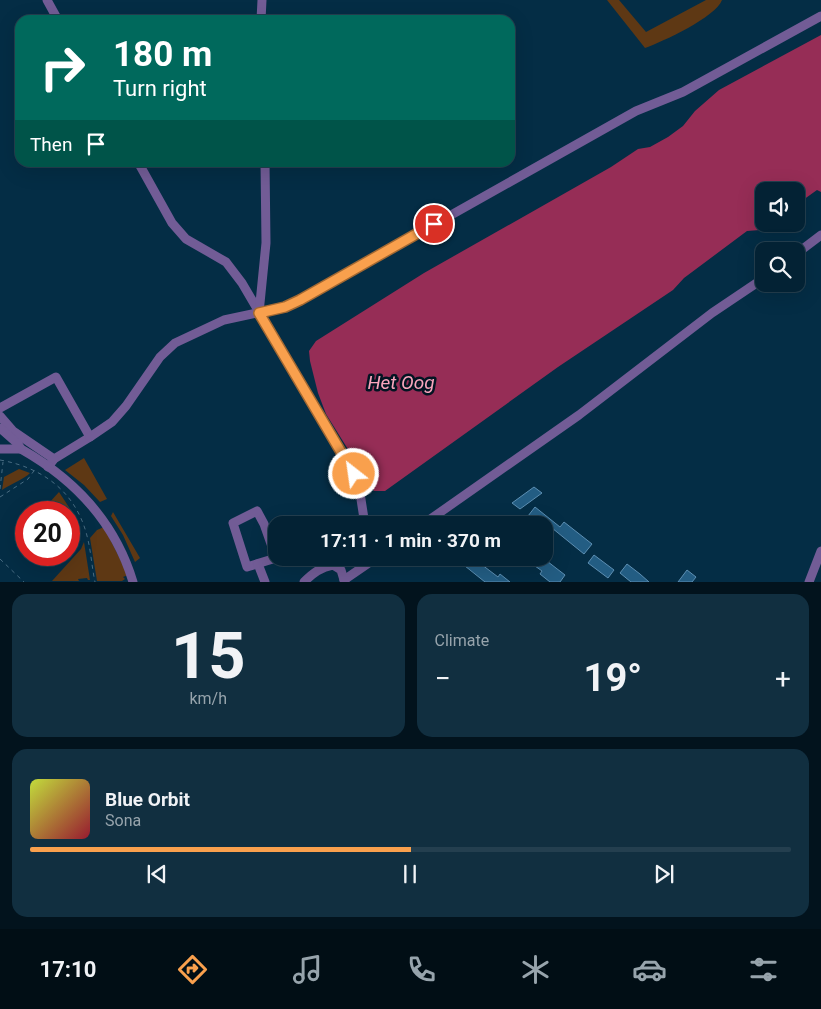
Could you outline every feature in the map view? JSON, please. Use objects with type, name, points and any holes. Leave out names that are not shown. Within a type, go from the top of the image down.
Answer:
[{"type":"street","points":[[47,0],[55,15]]},
{"type":"street","points":[[261,15],[262,0]]},
{"type":"street","points":[[44,464],[112,422],[126,406],[160,357],[175,343],[224,320],[285,307],[300,300],[636,111],[684,92],[821,16]]},
{"type":"street","points":[[141,167],[172,223],[186,239],[226,262],[242,283],[354,474],[360,493],[364,516]]},
{"type":"street","points":[[259,313],[266,243],[265,167]]},
{"type":"street","points":[[805,247],[821,235]]},
{"type":"street","points":[[435,516],[580,415],[712,313],[755,284]]},
{"type":"street","points":[[0,408],[56,376],[90,437]]},
{"type":"street","points":[[0,416],[14,430],[54,458]]},
{"type":"street","points":[[0,428],[18,444],[21,450]]},
{"type":"street","points":[[0,448],[21,450],[44,464],[75,488],[98,513],[118,543],[133,582]]},
{"type":"street","points":[[257,511],[264,524],[276,558],[258,564],[247,567],[234,523],[257,511]]},
{"type":"street","points":[[809,582],[821,551]]},
{"type":"street","points":[[258,564],[265,582]]},
{"type":"street","points":[[304,582],[324,566]]},
{"type":"street","points":[[337,566],[341,570],[344,581],[365,566]]},
{"type":"path","points":[[0,460],[35,470],[59,486],[76,508],[87,536],[95,582]]},
{"type":"path","points":[[0,489],[4,461]]},
{"type":"path","points":[[0,497],[28,479],[35,470],[44,464]]},
{"type":"path","points":[[0,559],[24,582]]},
{"type":"shaded area","points":[[607,0],[619,0],[646,32],[706,0],[722,0],[718,7],[699,21],[675,35],[645,48]]},
{"type":"shaded area","points":[[84,458],[107,499],[100,502],[84,485],[65,470]]},
{"type":"shaded area","points":[[19,469],[30,473],[2,490],[4,477]]},
{"type":"shaded area","points":[[59,492],[65,501],[51,501]]},
{"type":"shaded area","points":[[113,512],[140,558],[135,562],[123,535],[111,516]]},
{"type":"shaded area","points":[[104,527],[128,575],[123,577],[125,579],[122,581],[97,581],[90,538],[97,530]]},
{"type":"shaded area","points":[[84,542],[90,580],[87,578],[78,579],[79,581],[52,581],[66,566],[80,566],[81,549]]},
{"type":"water","name":"Het Oog","points":[[821,35],[821,192],[817,190],[805,199],[805,182],[755,182],[755,230],[747,231],[684,278],[673,290],[558,367],[385,491],[374,491],[326,414],[318,393],[310,361],[309,351],[316,341],[424,273],[611,167],[638,149],[650,147],[668,137],[683,126],[695,111],[719,90]]},
{"type":"building","points":[[534,487],[542,493],[520,509],[512,503]]},
{"type":"building","points":[[535,507],[546,516],[528,516]]},
{"type":"building","points":[[553,521],[560,527],[564,522],[592,544],[584,554],[553,529]]},
{"type":"building","points":[[594,555],[614,570],[608,578],[588,563]]},
{"type":"building","points":[[627,564],[649,582],[631,582],[620,573]]},
{"type":"building","points":[[465,566],[484,566],[498,577],[500,574],[510,582],[485,582]]},
{"type":"building","points":[[535,566],[553,566],[565,575],[560,582],[550,582],[540,574],[542,571]]},
{"type":"building","points":[[687,570],[696,577],[692,582],[678,582]]},
{"type":"route","points":[[354,474],[259,313],[285,307],[300,300],[434,224]]}]
